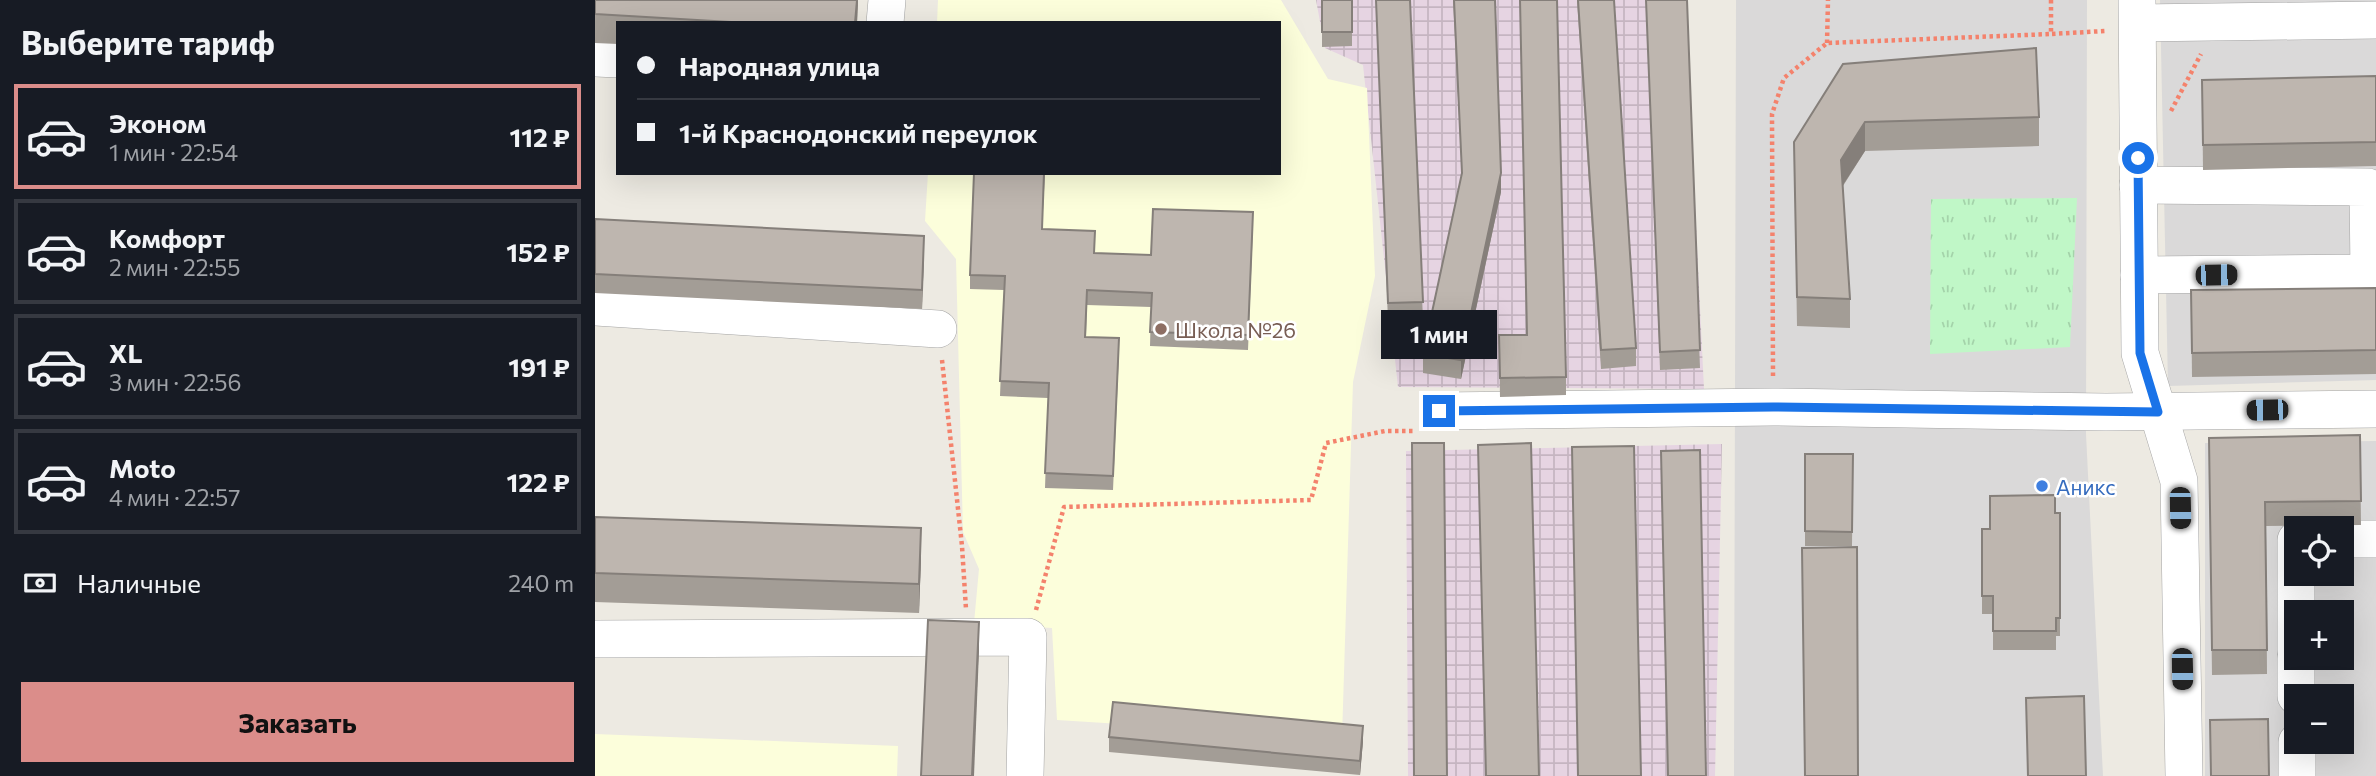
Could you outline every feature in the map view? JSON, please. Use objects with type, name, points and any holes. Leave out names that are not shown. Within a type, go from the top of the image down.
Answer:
[{"type":"street","points":[[885,21],[887,0]]},
{"type":"street","points":[[2184,776],[2179,481],[2140,353],[2138,185],[2127,18],[2218,22],[2376,20]]},
{"type":"street","points":[[595,58],[616,59]]},
{"type":"street","points":[[2138,185],[2368,187],[2369,273],[2139,275]]},
{"type":"street","points":[[595,307],[938,330]]},
{"type":"street","points":[[1439,411],[1773,407],[2158,412],[2376,409]]},
{"type":"street","points":[[2354,539],[2376,539]]},
{"type":"street","points":[[595,639],[1028,637],[1025,776]]},
{"type":"street","points":[[2297,754],[2297,776]]},
{"type":"path","points":[[1827,43],[1828,0]]},
{"type":"path","points":[[2051,0],[2051,34]]},
{"type":"path","points":[[1773,407],[1772,114],[1784,78],[1827,43],[2051,34],[2127,18]]},
{"type":"path","points":[[2165,121],[2218,22]]},
{"type":"path","points":[[938,330],[962,546],[968,638]]},
{"type":"path","points":[[1028,637],[1064,507],[1311,500],[1326,443],[1385,431]]},
{"type":"shaded area","name":"Школа №26","points":[[938,0],[1281,0],[1328,79],[1367,88],[1375,276],[1353,382],[1342,738],[1057,720],[1052,628],[974,623],[979,569],[963,532],[956,259],[925,221],[928,175],[1281,175],[1281,21],[937,21]]},
{"type":"shaded area","points":[[1316,0],[1685,0],[1704,389],[1398,387],[1363,65],[1325,48]]},
{"type":"shaded area","points":[[1736,0],[2087,0],[2086,434],[2103,776],[1734,776]]},
{"type":"shaded area","points":[[2160,0],[2376,0],[2376,380],[2168,386]]},
{"type":"shaded area","points":[[2376,441],[2376,776],[2205,776],[2205,443]]},
{"type":"shaded area","points":[[1722,444],[1715,776],[1408,776],[1406,451]]},
{"type":"shaded area","points":[[595,734],[898,746],[897,776],[595,776]]},
{"type":"green space","points":[[2077,198],[2070,347],[1930,354],[1931,199]]},
{"type":"building","points":[[595,0],[857,0],[855,21],[714,21],[595,14]]},
{"type":"building","points":[[1322,0],[1352,0],[1352,32],[1322,32]]},
{"type":"building","points":[[1376,0],[1410,0],[1423,302],[1388,303]]},
{"type":"building","points":[[1454,0],[1495,0],[1501,173],[1461,360],[1423,354],[1462,173]]},
{"type":"building","points":[[1520,0],[1557,0],[1566,377],[1500,378],[1499,335],[1527,335]]},
{"type":"building","points":[[1578,0],[1614,0],[1636,348],[1601,350]]},
{"type":"building","points":[[1646,0],[1687,0],[1700,350],[1660,352]]},
{"type":"building","points":[[2036,48],[2039,117],[1865,122],[1841,160],[1850,299],[1797,297],[1794,142],[1843,64]]},
{"type":"building","points":[[2376,76],[2376,142],[2203,145],[2202,80]]},
{"type":"building","points":[[974,175],[1044,175],[1042,229],[1095,231],[1094,253],[1151,255],[1153,209],[1253,212],[1248,335],[1150,332],[1152,293],[1087,290],[1085,337],[1119,338],[1113,476],[1045,473],[1049,383],[1000,381],[1005,276],[970,275]]},
{"type":"building","points":[[595,219],[924,236],[922,290],[595,274]]},
{"type":"building","points":[[2376,288],[2376,350],[2192,353],[2191,290]]},
{"type":"building","points":[[2360,435],[2361,501],[2265,502],[2267,650],[2212,650],[2209,438]]},
{"type":"building","points":[[1412,443],[1444,443],[1447,776],[1414,776]]},
{"type":"building","points":[[1531,443],[1539,776],[1486,776],[1478,445]]},
{"type":"building","points":[[1634,446],[1641,776],[1578,776],[1572,447]]},
{"type":"building","points":[[1700,450],[1706,776],[1668,776],[1661,451]]},
{"type":"building","points":[[1805,454],[1853,454],[1852,532],[1805,531]]},
{"type":"building","points":[[2055,495],[2055,513],[2060,513],[2060,618],[2056,618],[2056,631],[1993,631],[1993,596],[1982,596],[1982,529],[1990,529],[1990,496]]},
{"type":"building","points":[[595,517],[921,528],[919,584],[595,573]]},
{"type":"building","points":[[1857,547],[1858,776],[1805,776],[1802,548]]},
{"type":"building","points":[[928,620],[979,622],[972,776],[921,776]]},
{"type":"building","points":[[2084,696],[2086,776],[2028,776],[2026,698]]},
{"type":"building","points":[[1113,702],[1363,726],[1360,761],[1109,737]]},
{"type":"building","points":[[2268,719],[2269,776],[2211,776],[2210,720]]},
{"type":"place","name":"Школа №26","points":[[1161,329]]},
{"type":"place","name":"Аникс","points":[[2042,486]]},
{"type":"route","points":[[1439,411],[1773,407],[2158,412],[2140,353],[2138,158]]}]
